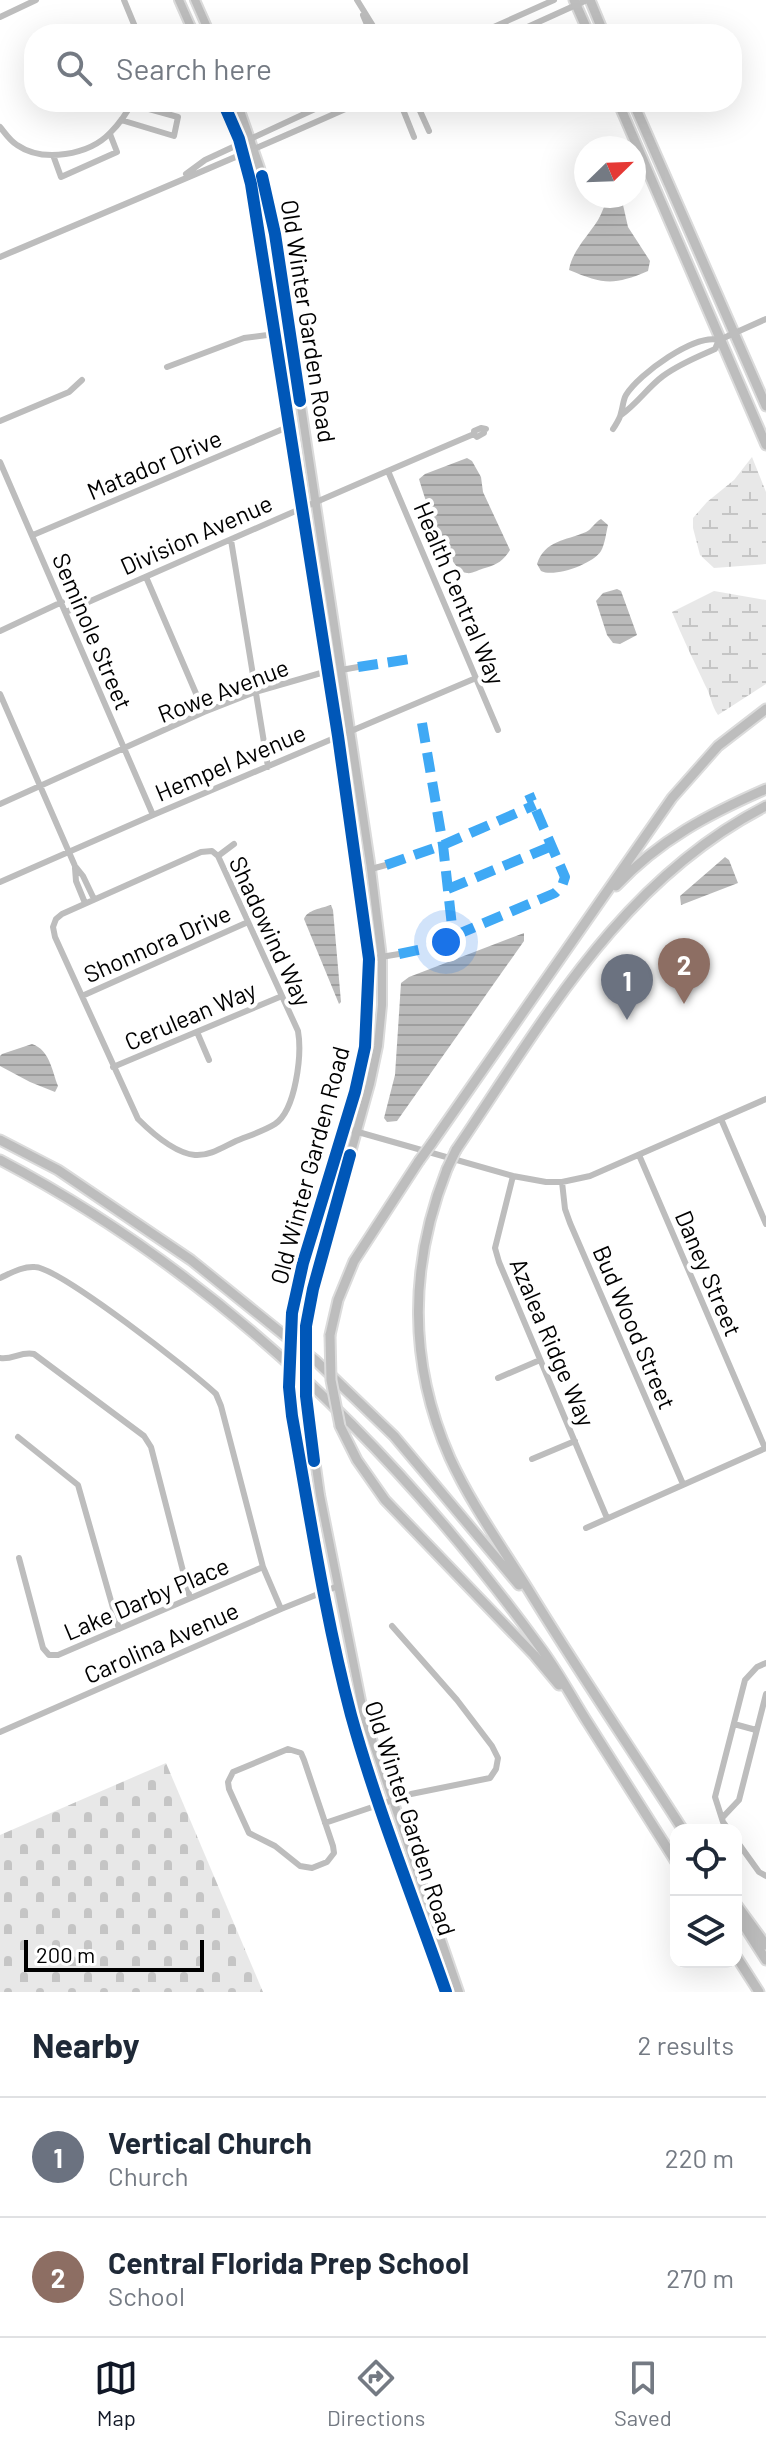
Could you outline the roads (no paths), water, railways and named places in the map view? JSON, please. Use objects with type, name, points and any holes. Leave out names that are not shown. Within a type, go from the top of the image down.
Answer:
[{"type":"highway","points":[[588,0],[599,24]]},
{"type":"highway","points":[[575,3],[584,24]]},
{"type":"highway","points":[[622,112],[766,445]]},
{"type":"highway","points":[[637,112],[766,406]]},
{"type":"highway","points":[[592,1729],[534,1655],[385,1500],[357,1460],[340,1426],[331,1380],[330,1335],[338,1300],[354,1261],[419,1161],[638,846],[695,770],[729,736],[766,709]]},
{"type":"highway","points":[[600,903],[633,869],[672,837],[708,815],[766,789]]},
{"type":"highway","points":[[679,1824],[544,1616],[450,1458],[426,1384],[420,1349],[417,1306],[420,1267],[428,1224],[456,1150],[569,983],[622,917],[655,883],[717,834],[766,806]]},
{"type":"highway","points":[[0,1140],[58,1170],[191,1260],[315,1360],[394,1436],[544,1616]]},
{"type":"highway","points":[[0,1160],[56,1189],[148,1250],[278,1352],[388,1459],[468,1552],[542,1649],[670,1852]]},
{"type":"highway","points":[[742,1912],[766,1945]]},
{"type":"highway","points":[[742,1922],[766,1960]]},
{"type":"highway","points":[[742,1965],[759,1992]]},
{"type":"main road","points":[[179,0],[190,24]]},
{"type":"main road","points":[[195,0],[206,24]]},
{"type":"main road","name":"Old Winter Garden Road","points":[[227,112],[242,149],[251,184],[338,736],[369,959],[365,1047],[355,1092],[303,1263],[292,1313],[289,1387],[292,1416],[324,1591],[351,1713],[446,1992]]},
{"type":"main road","name":"Old Winter Garden Road","points":[[241,112],[254,149],[275,234],[382,958],[378,1046],[313,1289],[306,1326],[306,1396],[311,1446],[364,1716],[459,1992]]},
{"type":"street","points":[[0,17],[36,0]]},
{"type":"street","points":[[124,0],[134,24]]},
{"type":"street","points":[[357,0],[367,24]]},
{"type":"street","points":[[357,0],[372,24]]},
{"type":"street","points":[[500,24],[554,0]]},
{"type":"street","points":[[532,24],[588,0]]},
{"type":"street","points":[[0,127],[15,145],[31,152],[53,155],[84,148],[110,134],[126,112]]},
{"type":"street","points":[[121,120],[174,136],[178,117],[161,112]]},
{"type":"street","points":[[242,149],[251,139],[309,112]]},
{"type":"street","points":[[0,257],[177,181],[205,160],[242,149],[254,149],[338,112]]},
{"type":"street","points":[[404,112],[414,137]]},
{"type":"street","points":[[420,112],[429,131]]},
{"type":"street","points":[[53,155],[61,177],[117,152],[110,134]]},
{"type":"street","points":[[613,429],[621,415],[625,396],[653,367],[698,342],[710,338],[719,340],[766,319]]},
{"type":"street","points":[[167,367],[244,338],[275,334]]},
{"type":"street","points":[[621,415],[662,377],[689,360],[715,349],[719,340]]},
{"type":"street","points":[[0,421],[69,392],[82,380]]},
{"type":"street","name":"Matador Drive","points":[[33,535],[290,426]]},
{"type":"street","name":"Division Avenue","points":[[66,612],[474,434],[474,431],[485,430]]},
{"type":"street","name":"Seminole Street","points":[[0,462],[153,815]]},
{"type":"street","name":"Health Central Way","points":[[388,471],[498,730]]},
{"type":"street","points":[[231,540],[268,767]]},
{"type":"street","points":[[146,577],[204,712]]},
{"type":"street","points":[[0,631],[62,602]]},
{"type":"street","points":[[341,670],[358,667]]},
{"type":"street","name":"Rowe Avenue","points":[[0,804],[204,712],[255,692],[328,671]]},
{"type":"street","name":"Hempel Avenue","points":[[0,882],[476,678]]},
{"type":"street","points":[[0,694],[75,866],[94,899]]},
{"type":"street","points":[[218,856],[234,844]]},
{"type":"street","name":"Shadowind Way","points":[[212,851],[218,856],[298,1031],[301,1045],[291,1104],[277,1123],[207,1154],[193,1155],[179,1151],[138,1119],[53,927],[62,914],[201,852],[212,851]]},
{"type":"street","points":[[371,869],[386,865]]},
{"type":"street","points":[[75,866],[76,881],[85,903]]},
{"type":"street","name":"Shonnora Drive","points":[[82,996],[248,922]]},
{"type":"street","points":[[369,959],[399,954]]},
{"type":"street","name":"Cerulean Way","points":[[113,1067],[282,996]]},
{"type":"street","points":[[197,1032],[209,1060]]},
{"type":"street","points":[[344,1128],[513,1176],[562,1182],[590,1176],[766,1099]]},
{"type":"street","points":[[721,1119],[766,1224]]},
{"type":"street","name":"Daney Street","points":[[639,1155],[766,1448]]},
{"type":"street","name":"Azalea Ridge Way","points":[[513,1176],[495,1248],[607,1518]]},
{"type":"street","name":"Bud Wood Street","points":[[562,1182],[570,1223],[683,1484]]},
{"type":"street","points":[[0,1278],[24,1268],[37,1267],[51,1272],[121,1319],[216,1394],[263,1567],[281,1609]]},
{"type":"street","points":[[0,1358],[8,1359],[25,1352],[34,1354],[144,1436],[151,1447],[190,1598]]},
{"type":"street","points":[[498,1378],[540,1360]]},
{"type":"street","points":[[18,1437],[78,1485],[119,1629]]},
{"type":"street","points":[[532,1459],[575,1441]]},
{"type":"street","points":[[586,1528],[766,1448]]},
{"type":"street","name":"Lake Darby Place","points":[[19,1558],[43,1648],[49,1655],[58,1655],[263,1567]]},
{"type":"street","name":"Carolina Avenue","points":[[0,1732],[338,1586]]},
{"type":"street","points":[[325,1823],[392,1800],[490,1778],[496,1769],[498,1758],[492,1746],[392,1626]]},
{"type":"street","points":[[726,1824],[715,1797],[745,1680],[757,1667],[766,1663]]},
{"type":"street","points":[[722,1818],[739,1800],[766,1694]]},
{"type":"street","points":[[734,1724],[756,1730]]},
{"type":"street","points":[[288,1749],[295,1749],[304,1760],[325,1823],[334,1853],[331,1858],[306,1869],[275,1846],[249,1833],[229,1789],[229,1777],[233,1772],[288,1749]]},
{"type":"street","points":[[742,1848],[759,1872],[766,1876]]},
{"type":"place","name":"Central Florida Prep School","points":[[684,1004]]},
{"type":"place","name":"Vertical Church","points":[[627,1020]]}]
